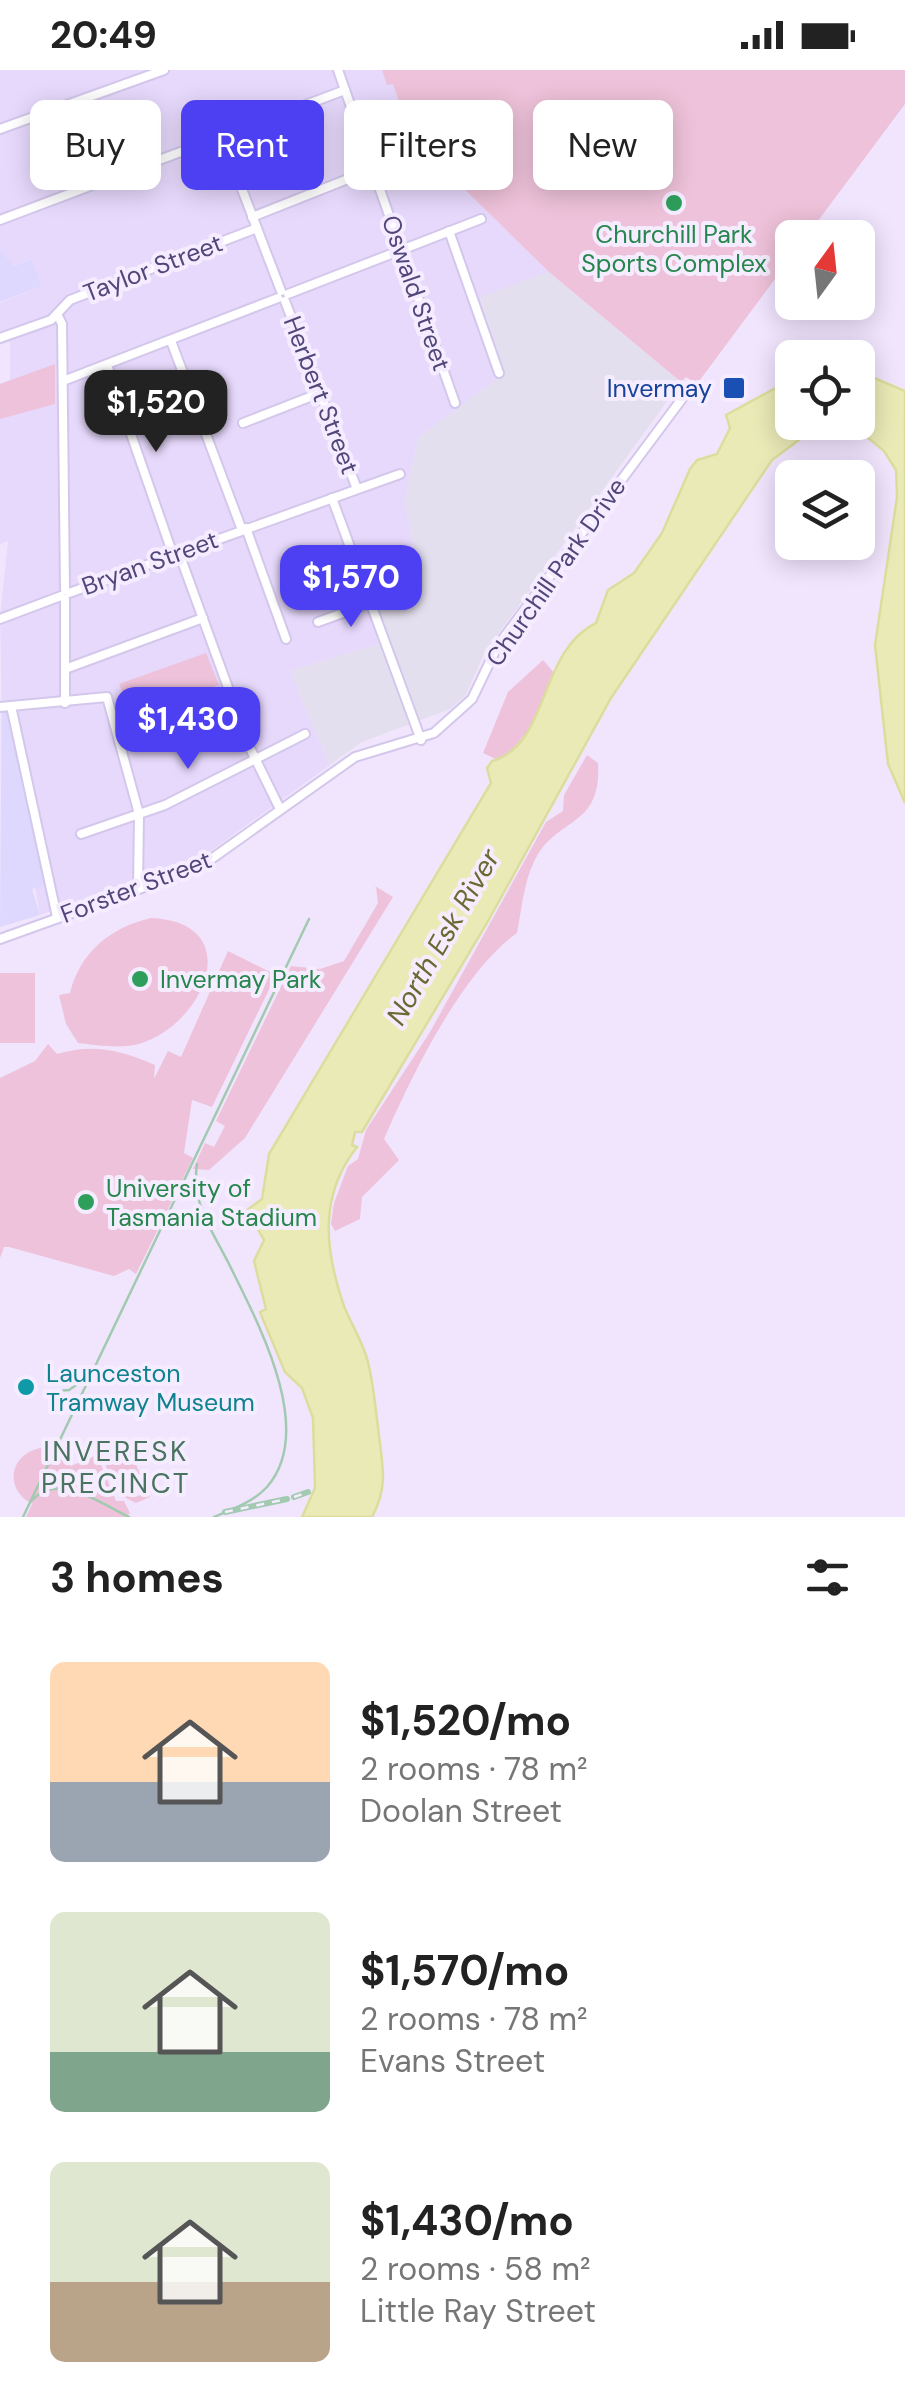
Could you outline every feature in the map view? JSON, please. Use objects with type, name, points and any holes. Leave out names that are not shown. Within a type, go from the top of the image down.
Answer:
[{"type":"street","points":[[0,129],[164,70]]},
{"type":"street","name":"Oswald Street","points":[[338,70],[348,100]]},
{"type":"street","points":[[319,100],[345,90]]},
{"type":"street","points":[[0,220],[181,152]]},
{"type":"street","points":[[252,217],[344,181]]},
{"type":"street","name":"Herbert Street","points":[[242,190],[357,489]]},
{"type":"street","name":"Oswald Street","points":[[380,190],[454,402]]},
{"type":"street","points":[[63,382],[481,219]]},
{"type":"street","name":"Taylor Street","points":[[0,338],[58,316],[70,300],[256,228]]},
{"type":"street","points":[[449,232],[498,373]]},
{"type":"street","points":[[58,316],[62,324],[65,703]]},
{"type":"street","points":[[171,340],[286,638]]},
{"type":"street","points":[[107,365],[176,554],[256,759],[280,810]]},
{"type":"street","points":[[243,423],[320,393]]},
{"type":"street","name":"Churchill Park Drive","points":[[422,740],[472,699],[500,642],[684,396]]},
{"type":"street","name":"Bryan Street","points":[[0,619],[400,474]]},
{"type":"street","name":"Herbert Street","points":[[332,498],[422,740]]},
{"type":"street","points":[[318,622],[370,603]]},
{"type":"street","points":[[65,669],[203,618]]},
{"type":"street","points":[[0,707],[107,697],[139,814],[138,889]]},
{"type":"street","points":[[10,706],[57,917]]},
{"type":"street","points":[[81,834],[139,814],[304,734]]},
{"type":"street","name":"Forster Street","points":[[0,939],[206,864],[355,756],[422,740]]},
{"type":"shaded area","points":[[0,70],[382,70],[387,84],[393,83],[399,100],[344,100],[344,190],[465,190],[549,272],[480,298],[505,373],[418,438],[405,502],[418,568],[379,644],[290,671],[330,765],[201,858],[40,915],[2,703],[0,617],[8,541],[0,544],[0,384],[10,380],[10,341],[0,345],[0,303],[42,286],[32,259],[12,266],[0,250]]},
{"type":"shaded area","name":"Churchill Park Sports Complex","points":[[382,70],[905,70],[905,104],[819,220],[775,220],[775,279],[697,384],[686,377],[681,382],[549,272],[465,190],[513,190],[513,100],[398,100],[393,84],[387,85]]},
{"type":"shaded area","points":[[0,250],[13,266],[32,259],[42,286],[0,302]]},
{"type":"shaded area","points":[[549,272],[681,382],[484,654],[466,695],[450,709],[362,742],[330,765],[290,671],[379,644],[360,591],[418,568],[405,502],[418,438],[505,373],[480,297]]},
{"type":"shaded area","points":[[55,364],[55,404],[0,419],[0,384]]},
{"type":"shaded area","points":[[2,651],[2,702],[14,711],[46,885],[32,889],[40,915],[0,927]]},
{"type":"shaded area","points":[[206,653],[219,685],[131,714],[119,684]]},
{"type":"shaded area","points":[[543,660],[555,674],[530,728],[502,762],[483,753],[508,692]]},
{"type":"shaded area","points":[[587,755],[598,763],[593,799],[587,810],[546,843],[537,856],[526,884],[517,933],[476,973],[457,999],[395,1114],[384,1139],[399,1160],[362,1197],[360,1219],[335,1231],[331,1224],[334,1203],[348,1166],[358,1159],[366,1130],[430,1032],[546,822],[563,811],[564,795]]},
{"type":"shaded area","points":[[370,883],[393,897],[245,1138],[209,1170],[193,1169],[205,1143],[214,1147],[225,1126],[216,1121],[291,966],[320,969],[344,961],[378,903],[376,887]]},
{"type":"shaded area","name":"Invermay Park","points":[[151,918],[181,924],[199,937],[207,954],[206,975],[198,996],[163,1033],[139,1044],[78,1043],[66,1024],[59,995],[70,993],[81,965],[99,944],[123,928]]},
{"type":"shaded area","name":"University of Tasmania Stadium","points":[[228,951],[276,975],[212,1107],[192,1100],[184,1153],[193,1158],[136,1274],[129,1269],[114,1276],[9,1247],[4,1247],[0,1258],[0,1078],[35,1061],[48,1044],[57,1054],[95,1049],[130,1055],[155,1065],[154,1079],[168,1051],[181,1057]]},
{"type":"shaded area","points":[[0,973],[35,973],[35,1043],[0,1043]]},
{"type":"shaded area","points":[[127,1443],[143,1481],[131,1487],[135,1497],[148,1492],[150,1497],[136,1503],[118,1494],[101,1454]]},
{"type":"shaded area","points":[[40,1448],[58,1451],[71,1466],[97,1455],[116,1501],[124,1501],[130,1513],[126,1517],[26,1517],[32,1504],[17,1490],[14,1473],[22,1458]]},
{"type":"water","points":[[875,378],[905,391],[905,803],[888,764],[875,645],[897,497],[896,470],[884,451],[871,440],[875,440]]},
{"type":"water","name":"North Esk River","points":[[775,388],[775,440],[799,440],[772,460],[611,698],[487,923],[362,1132],[355,1132],[352,1145],[357,1147],[344,1166],[331,1204],[329,1244],[344,1306],[370,1371],[382,1487],[372,1517],[302,1517],[315,1488],[313,1418],[302,1388],[285,1372],[260,1312],[266,1309],[254,1261],[264,1240],[247,1210],[262,1199],[269,1154],[491,783],[487,768],[525,737],[563,654],[577,636],[596,623],[608,590],[634,573],[662,533],[690,469],[697,460],[717,454],[730,428],[726,415]]},
{"type":"tram line","points":[[23,1517],[309,919]]},
{"type":"tram line","points":[[197,1164],[197,1192],[204,1216],[254,1315],[277,1375],[286,1436],[281,1463],[267,1487],[249,1501],[214,1517]]},
{"type":"tram line","points":[[44,1392],[69,1390],[89,1376]]},
{"type":"tram line","points":[[31,1501],[42,1492],[66,1489],[129,1517]]},
{"type":"railway","points":[[294,1497],[308,1492]]},
{"type":"railway","points":[[225,1512],[287,1499]]},
{"type":"place","name":"Churchill Park Sports Complex","points":[[674,203]]},
{"type":"place","name":"Invermay","points":[[734,388]]},
{"type":"place","name":"Invermay Park","points":[[140,979]]},
{"type":"place","name":"University of Tasmania Stadium","points":[[86,1202]]},
{"type":"place","name":"Launceston Tramway Museum","points":[[26,1387]]},
{"type":"district","name":"INVERESK PRECINCT","points":[[116,1467]]}]
